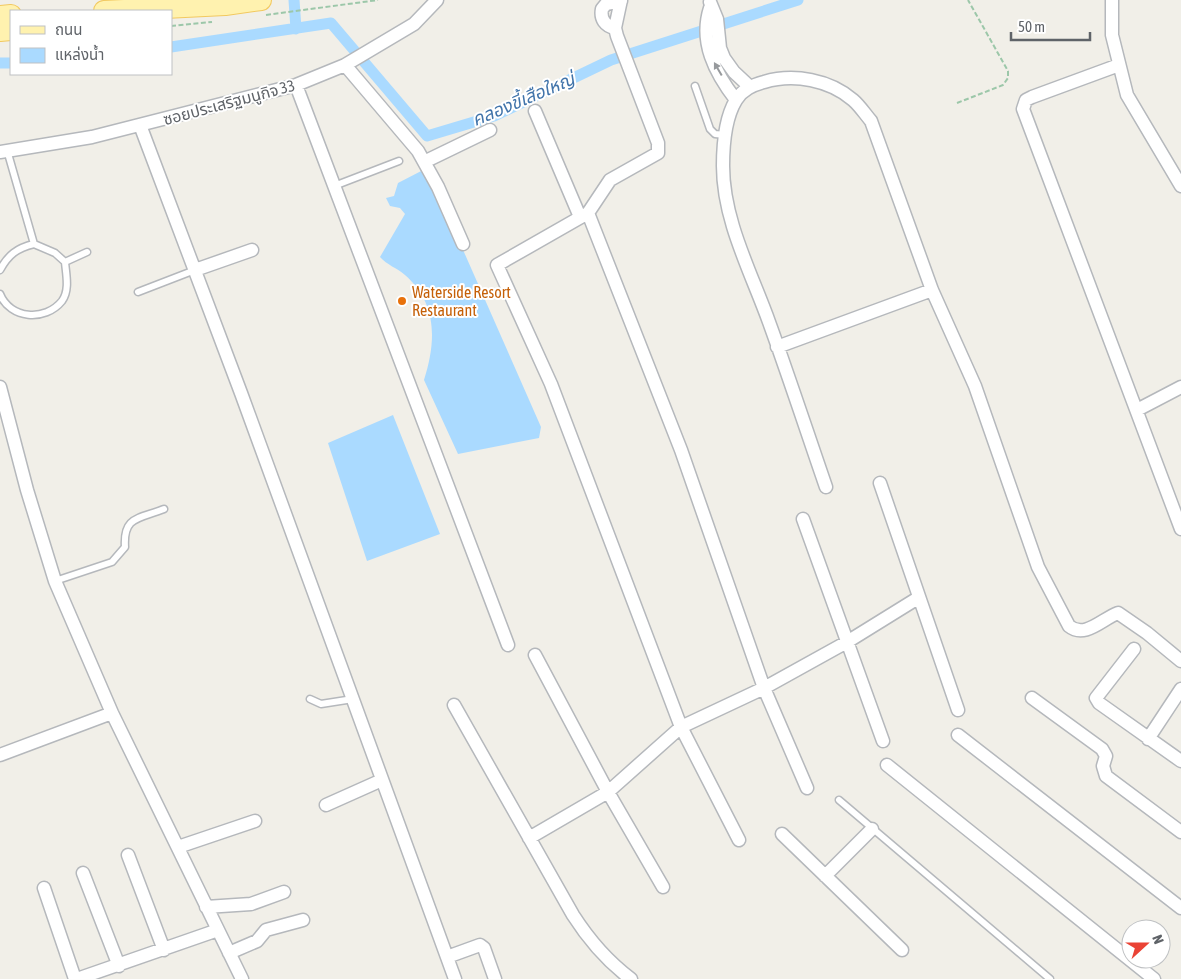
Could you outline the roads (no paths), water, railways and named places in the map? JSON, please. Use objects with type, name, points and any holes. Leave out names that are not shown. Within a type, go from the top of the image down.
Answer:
[{"type":"main road","points":[[172,14],[261,0]]},
{"type":"main road","points":[[124,10],[225,5]]},
{"type":"street","name":"ซอยประเสริฐมนูกิจ 33","points":[[3,151],[92,136],[296,85],[345,65],[414,24],[437,0]]},
{"type":"street","points":[[621,0],[615,28],[658,143],[658,153],[610,180],[584,215],[497,265],[551,384],[681,727],[739,840]]},
{"type":"street","points":[[1112,0],[1112,35],[1127,95],[1181,186]]},
{"type":"street","points":[[710,4],[712,58],[736,100]]},
{"type":"street","points":[[712,28],[724,58],[734,72],[750,86]]},
{"type":"street","points":[[345,65],[418,151],[438,187],[463,244]]},
{"type":"street","points":[[1119,65],[1032,97],[1026,100],[1022,110],[1181,529]]},
{"type":"street","points":[[826,488],[734,230],[727,201],[723,168],[725,135],[736,100],[750,86],[783,78],[803,78],[827,86],[854,101],[871,121],[932,290],[975,386],[1038,566],[1069,626],[1075,632],[1083,632],[1118,613],[1147,633],[1181,661]]},
{"type":"street","points":[[296,85],[508,645]]},
{"type":"street","points":[[535,111],[584,215],[681,450],[764,688],[807,788]]},
{"type":"street","points":[[140,125],[455,979]]},
{"type":"street","points":[[424,162],[490,130]]},
{"type":"street","points":[[195,270],[252,250]]},
{"type":"street","points":[[777,347],[932,290]]},
{"type":"street","points":[[1136,410],[1181,386]]},
{"type":"street","points":[[0,387],[55,581],[112,713],[241,979]]},
{"type":"street","points":[[880,482],[918,598],[958,710]]},
{"type":"street","points":[[802,519],[883,741]]},
{"type":"street","points":[[529,838],[608,792],[681,727],[764,688],[847,642],[918,598]]},
{"type":"street","points":[[1134,649],[1096,698],[1099,703],[1181,761]]},
{"type":"street","points":[[535,655],[608,792],[663,887]]},
{"type":"street","points":[[1148,739],[1181,689]]},
{"type":"street","points":[[1032,698],[1102,749],[1106,756],[1103,766],[1106,776],[1181,832]]},
{"type":"street","points":[[454,705],[587,937],[615,967],[631,979]]},
{"type":"street","points":[[0,755],[112,713]]},
{"type":"street","points":[[958,735],[1181,908]]},
{"type":"street","points":[[888,765],[1154,979]]},
{"type":"street","points":[[326,806],[382,780]]},
{"type":"street","points":[[178,848],[255,821]]},
{"type":"street","points":[[825,876],[872,830]]},
{"type":"street","points":[[782,834],[902,950]]},
{"type":"street","points":[[128,855],[164,950]]},
{"type":"street","points":[[83,873],[118,966]]},
{"type":"street","points":[[44,888],[76,979],[218,930]]},
{"type":"street","points":[[206,907],[252,904],[284,892]]},
{"type":"street","points":[[229,953],[257,941],[266,930],[303,920]]},
{"type":"street","points":[[448,958],[480,945],[484,948],[496,979]]},
{"type":"lane","points":[[695,86],[710,130],[715,134],[725,135]]},
{"type":"lane","points":[[3,151],[34,244]]},
{"type":"lane","points":[[334,186],[399,161]]},
{"type":"lane","points":[[0,270],[10,255],[23,247],[34,244],[55,253],[65,262],[68,283],[62,300],[47,311],[31,314],[17,314],[4,304],[0,294]]},
{"type":"lane","points":[[65,262],[87,252]]},
{"type":"lane","points":[[138,292],[195,270]]},
{"type":"lane","points":[[55,581],[112,562],[125,547],[125,528],[129,523],[164,509]]},
{"type":"lane","points":[[310,699],[327,704],[352,699]]},
{"type":"lane","points":[[839,800],[872,830],[1050,979]]},
{"type":"water","points":[[427,168],[541,427],[539,438],[458,454],[424,380],[431,352],[432,338],[429,311],[424,298],[416,286],[399,270],[380,257],[405,214],[400,208],[390,206],[386,198],[394,196],[398,183]]},
{"type":"water","points":[[393,415],[440,534],[367,561],[328,443]]},
{"type":"waterway","points":[[294,0],[296,29]]},
{"type":"waterway","name":"คลองขี้เสือใหญ่","points":[[172,47],[331,23],[427,136],[494,116],[611,60],[798,0]]},
{"type":"waterway","name":"คลองขี้เสือใหญ่","points":[[0,63],[10,63]]},
{"type":"place","name":"Waterside Resort Restaurant","points":[[402,301]]}]
